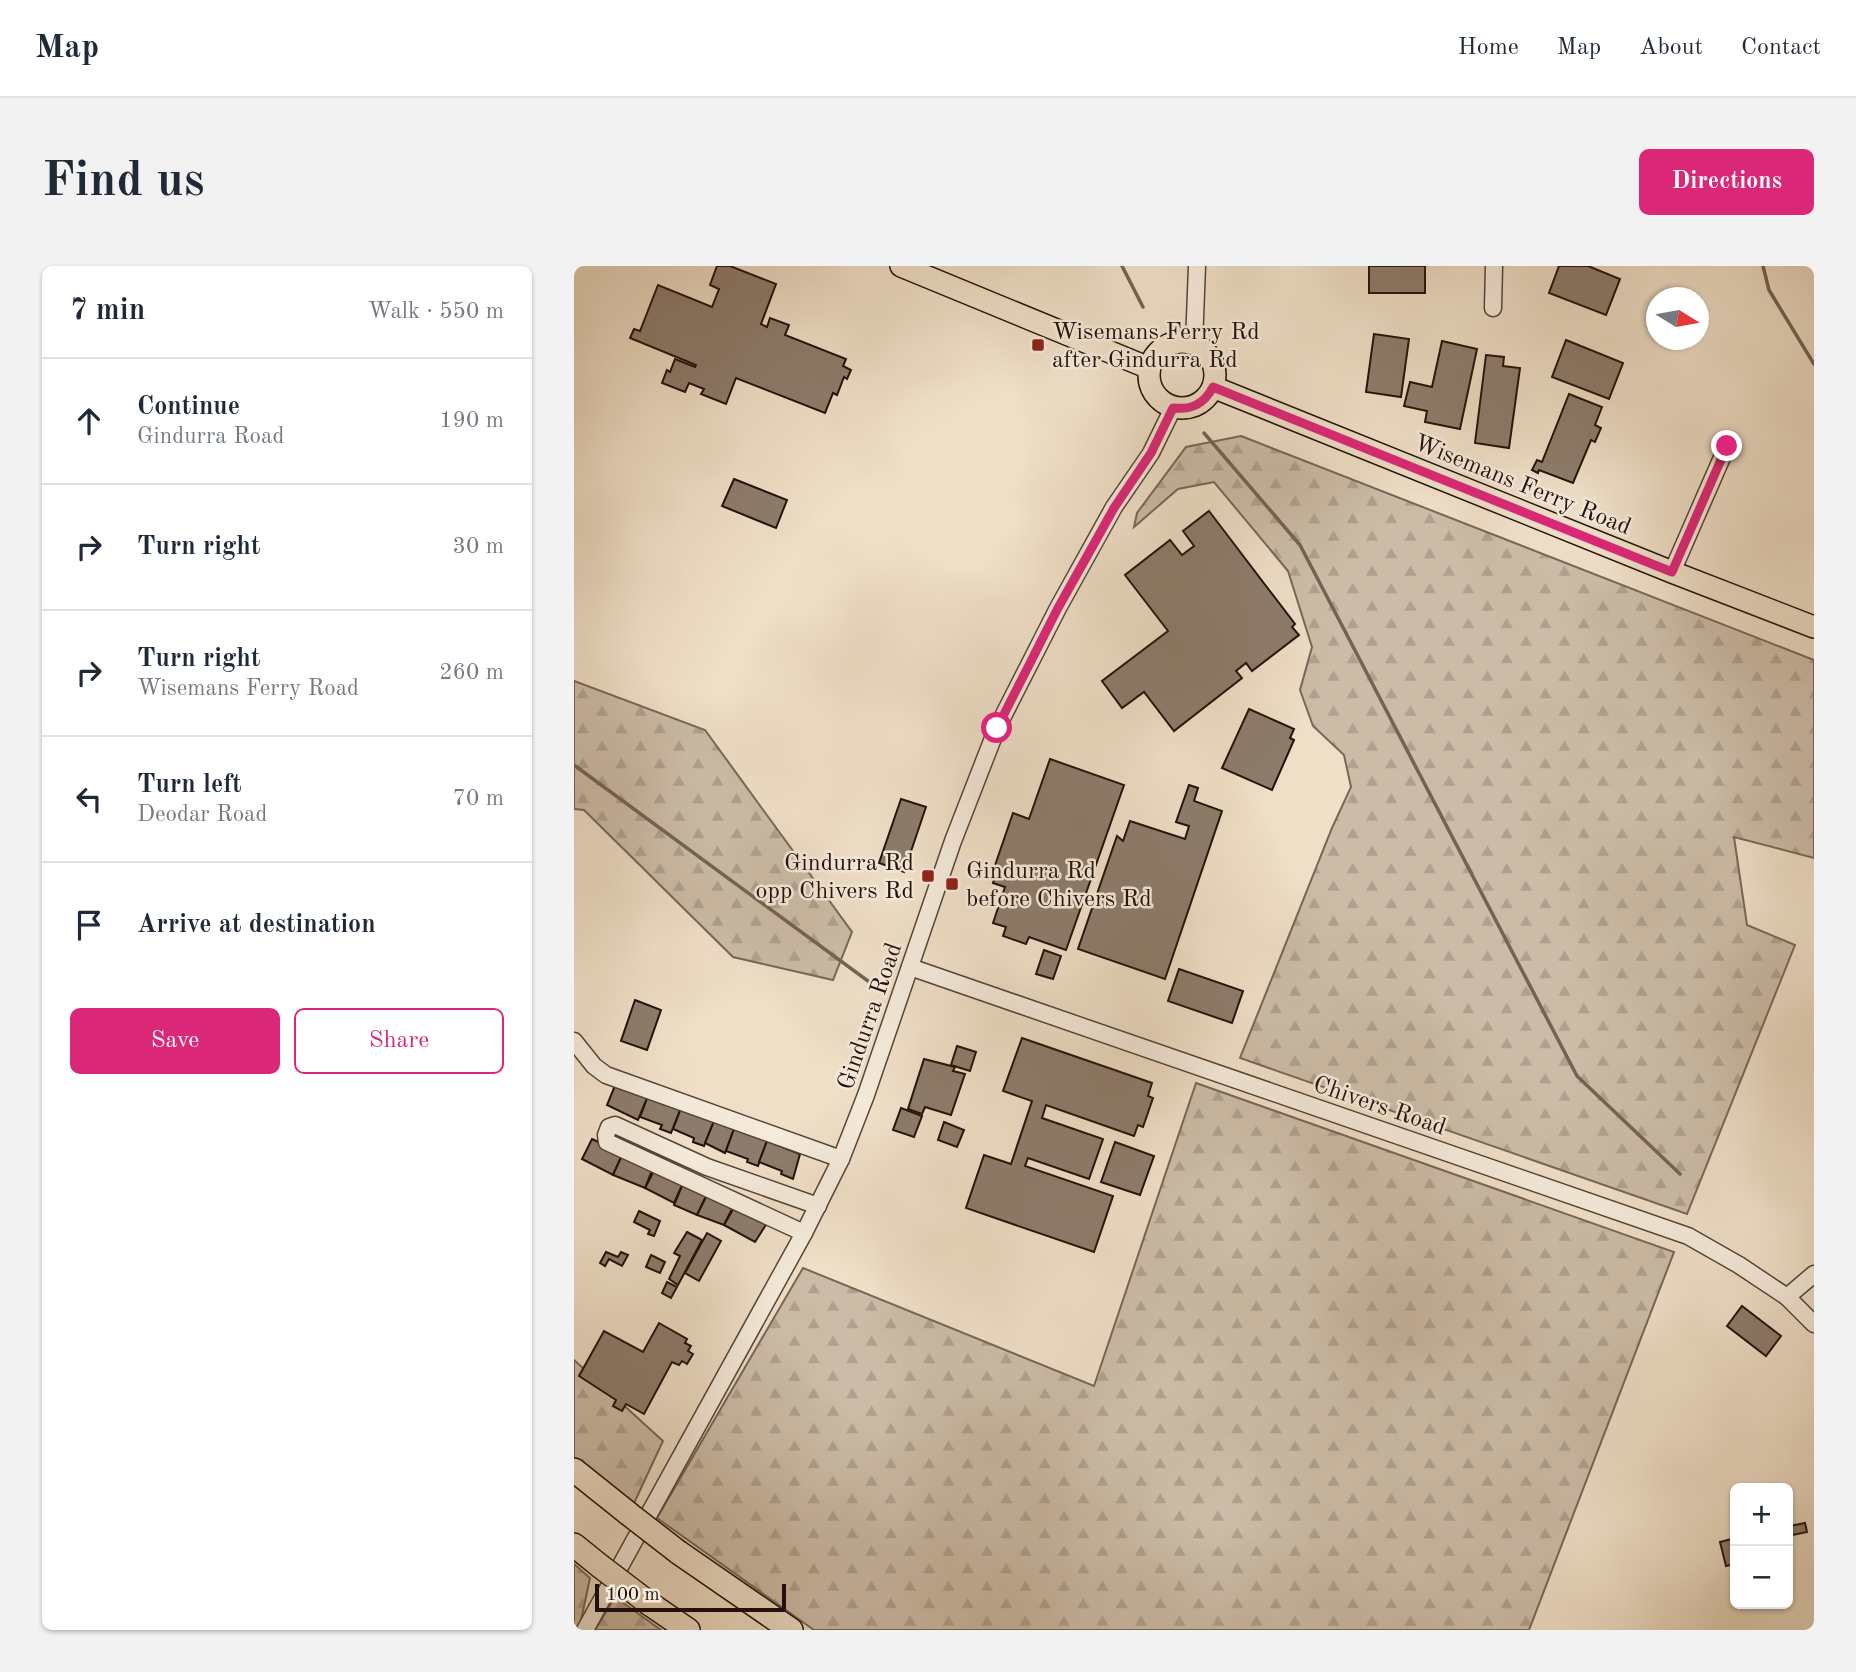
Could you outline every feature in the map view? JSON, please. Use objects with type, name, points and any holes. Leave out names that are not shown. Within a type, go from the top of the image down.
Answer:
[{"type":"highway","points":[[574,1470],[678,1552],[791,1630]]},
{"type":"highway","points":[[574,1545],[688,1630]]},
{"type":"main road","points":[[901,266],[1149,368]]},
{"type":"main road","points":[[1174,342],[1194,344],[1210,357],[1216,377],[1213,387],[1201,403],[1182,409],[1173,408],[1156,397],[1149,378],[1149,368],[1158,352],[1165,346],[1174,342]]},
{"type":"main road","name":"Wisemans Ferry Road","points":[[1213,387],[1814,627]]},
{"type":"street","points":[[1194,344],[1197,266]]},
{"type":"street","points":[[1493,308],[1494,266]]},
{"type":"street","name":"Gindurra Road","points":[[585,1630],[804,1233],[841,1159],[953,841],[997,728],[1064,597],[1114,508],[1151,453],[1173,408]]},
{"type":"street","points":[[1672,572],[1727,446]]},
{"type":"street","name":"Chivers Road","points":[[910,967],[1688,1236],[1787,1297],[1814,1324]]},
{"type":"street","points":[[574,1041],[594,1066],[606,1075],[841,1159]]},
{"type":"street","points":[[804,1233],[607,1142],[609,1127],[615,1125],[707,1167],[818,1206]]},
{"type":"street","points":[[1787,1297],[1814,1274]]},
{"type":"green space","points":[[1241,436],[1814,660],[1814,858],[1734,837],[1747,925],[1795,945],[1687,1214],[1240,1058],[1351,787],[1344,755],[1313,726],[1300,690],[1312,647],[1288,571],[1214,482],[1178,489],[1134,527],[1137,513],[1186,447]]},
{"type":"green space","points":[[574,681],[705,730],[852,932],[833,980],[733,957],[584,810],[574,809]]},
{"type":"green space","points":[[1196,1083],[1674,1252],[1529,1630],[814,1630],[657,1518],[803,1268],[1094,1386]]},
{"type":"green space","points":[[574,1360],[663,1441],[629,1514],[574,1458]]},
{"type":"green space","points":[[574,1564],[590,1578],[579,1630],[574,1630]]},
{"type":"green space","points":[[615,1597],[661,1630],[595,1630]]},
{"type":"building","points":[[717,266],[730,266],[776,284],[761,324],[767,327],[770,318],[789,325],[785,335],[846,359],[843,366],[851,370],[847,379],[844,377],[837,395],[833,393],[825,413],[736,378],[726,404],[701,394],[704,389],[689,383],[685,392],[662,383],[675,359],[695,367],[696,365],[630,338],[634,329],[640,331],[658,285],[712,307],[719,289],[710,285]]},
{"type":"building","points":[[1369,266],[1425,266],[1425,293],[1369,293]]},
{"type":"building","points":[[1559,266],[1588,266],[1620,279],[1606,315],[1549,293]]},
{"type":"building","points":[[1374,334],[1409,339],[1401,397],[1366,392]]},
{"type":"building","points":[[1566,340],[1623,363],[1609,399],[1552,377]]},
{"type":"building","points":[[1442,341],[1477,349],[1460,429],[1425,422],[1427,411],[1404,406],[1410,382],[1432,387]]},
{"type":"building","points":[[1486,355],[1504,357],[1503,366],[1520,368],[1509,448],[1475,443]]},
{"type":"building","points":[[1569,394],[1602,407],[1595,425],[1601,428],[1595,442],[1591,440],[1573,483],[1539,470],[1538,473],[1532,470],[1537,460],[1542,462]]},
{"type":"building","points":[[734,479],[787,500],[776,528],[722,506]]},
{"type":"building","points":[[1209,511],[1295,624],[1292,627],[1299,635],[1252,671],[1246,663],[1236,671],[1242,678],[1174,731],[1144,692],[1122,708],[1102,681],[1168,631],[1125,575],[1170,540],[1182,555],[1194,546],[1183,531]]},
{"type":"building","points":[[1249,709],[1294,729],[1290,738],[1294,740],[1272,790],[1222,768]]},
{"type":"building","points":[[1050,759],[1124,785],[1066,950],[1029,937],[1026,944],[1003,936],[1006,927],[993,923],[1005,887],[993,883],[995,876],[992,874],[1013,813],[1029,819]]},
{"type":"building","points":[[1189,785],[1198,788],[1194,801],[1222,811],[1165,979],[1078,949],[1117,836],[1123,841],[1130,821],[1185,839],[1189,826],[1176,822]]},
{"type":"building","points":[[901,799],[926,807],[904,872],[879,863]]},
{"type":"building","points":[[1044,950],[1061,956],[1053,979],[1036,974]]},
{"type":"building","points":[[1179,969],[1243,991],[1232,1023],[1168,1001]]},
{"type":"building","points":[[635,1000],[661,1010],[647,1050],[621,1041]]},
{"type":"building","points":[[1022,1038],[1152,1083],[1148,1096],[1153,1098],[1143,1127],[1138,1125],[1134,1136],[1046,1105],[1042,1118],[1103,1139],[1089,1179],[1028,1158],[1025,1166],[1113,1196],[1094,1252],[966,1208],[984,1155],[1011,1164],[1032,1101],[1003,1091]]},
{"type":"building","points":[[957,1046],[976,1052],[970,1071],[951,1065]]},
{"type":"building","points":[[924,1059],[955,1067],[953,1071],[965,1074],[951,1115],[925,1107],[922,1114],[908,1109]]},
{"type":"building","points":[[616,1083],[648,1096],[638,1120],[607,1105]]},
{"type":"building","points":[[648,1096],[681,1108],[671,1133],[660,1129],[662,1125],[640,1117]]},
{"type":"building","points":[[681,1108],[714,1121],[704,1146],[693,1142],[694,1138],[673,1129]]},
{"type":"building","points":[[901,1108],[922,1116],[914,1137],[893,1130]]},
{"type":"building","points":[[714,1121],[734,1129],[725,1153],[705,1143]]},
{"type":"building","points":[[944,1122],[964,1130],[957,1147],[938,1140]]},
{"type":"building","points":[[734,1129],[767,1141],[758,1166],[726,1151]]},
{"type":"building","points":[[592,1139],[623,1153],[613,1175],[582,1159]]},
{"type":"building","points":[[767,1141],[800,1154],[793,1179],[781,1174],[782,1171],[759,1162]]},
{"type":"building","points":[[1115,1142],[1154,1156],[1140,1195],[1101,1182]]},
{"type":"building","points":[[623,1153],[653,1168],[645,1188],[613,1175]]},
{"type":"building","points":[[655,1169],[684,1181],[674,1203],[645,1188]]},
{"type":"building","points":[[684,1181],[706,1196],[697,1215],[674,1205]]},
{"type":"building","points":[[707,1195],[734,1205],[724,1225],[697,1215]]},
{"type":"building","points":[[735,1206],[769,1220],[755,1242],[724,1225]]},
{"type":"building","points":[[639,1211],[660,1221],[654,1236],[648,1234],[650,1230],[634,1222]]},
{"type":"building","points":[[687,1232],[702,1240],[678,1285],[669,1279],[680,1256],[674,1253]]},
{"type":"building","points":[[707,1233],[721,1241],[699,1281],[685,1273]]},
{"type":"building","points":[[606,1252],[618,1257],[621,1252],[628,1255],[622,1266],[609,1259],[605,1266],[600,1263]]},
{"type":"building","points":[[651,1255],[665,1262],[660,1273],[646,1267]]},
{"type":"building","points":[[667,1282],[677,1287],[671,1298],[662,1293]]},
{"type":"building","points":[[1742,1306],[1781,1336],[1766,1356],[1727,1326]]},
{"type":"building","points":[[659,1323],[687,1339],[685,1343],[691,1346],[688,1351],[693,1354],[687,1364],[682,1361],[679,1365],[672,1362],[644,1414],[626,1404],[622,1411],[613,1406],[616,1400],[579,1376],[604,1331],[643,1352]]},
{"type":"building","points":[[1805,1523],[1807,1532],[1793,1535],[1793,1525]]},
{"type":"building","points":[[1730,1539],[1730,1565],[1726,1566],[1720,1542]]},
{"type":"waterway","points":[[1122,266],[1143,307]]},
{"type":"waterway","points":[[1763,266],[1769,290],[1814,364]]},
{"type":"waterway","points":[[1204,433],[1300,545],[1577,1076],[1680,1174]]},
{"type":"waterway","points":[[574,765],[868,981]]},
{"type":"place","name":"Wisemans Ferry Rd after Gindurra Rd","points":[[1038,345]]},
{"type":"place","name":"Gindurra Rd opp Chivers Rd","points":[[928,876]]},
{"type":"place","name":"Gindurra Rd before Chivers Rd","points":[[952,884]]},
{"type":"route","points":[[997,728],[1058,608],[1114,508],[1151,453],[1173,408],[1182,409],[1201,403],[1213,387],[1672,572],[1727,446]]}]
